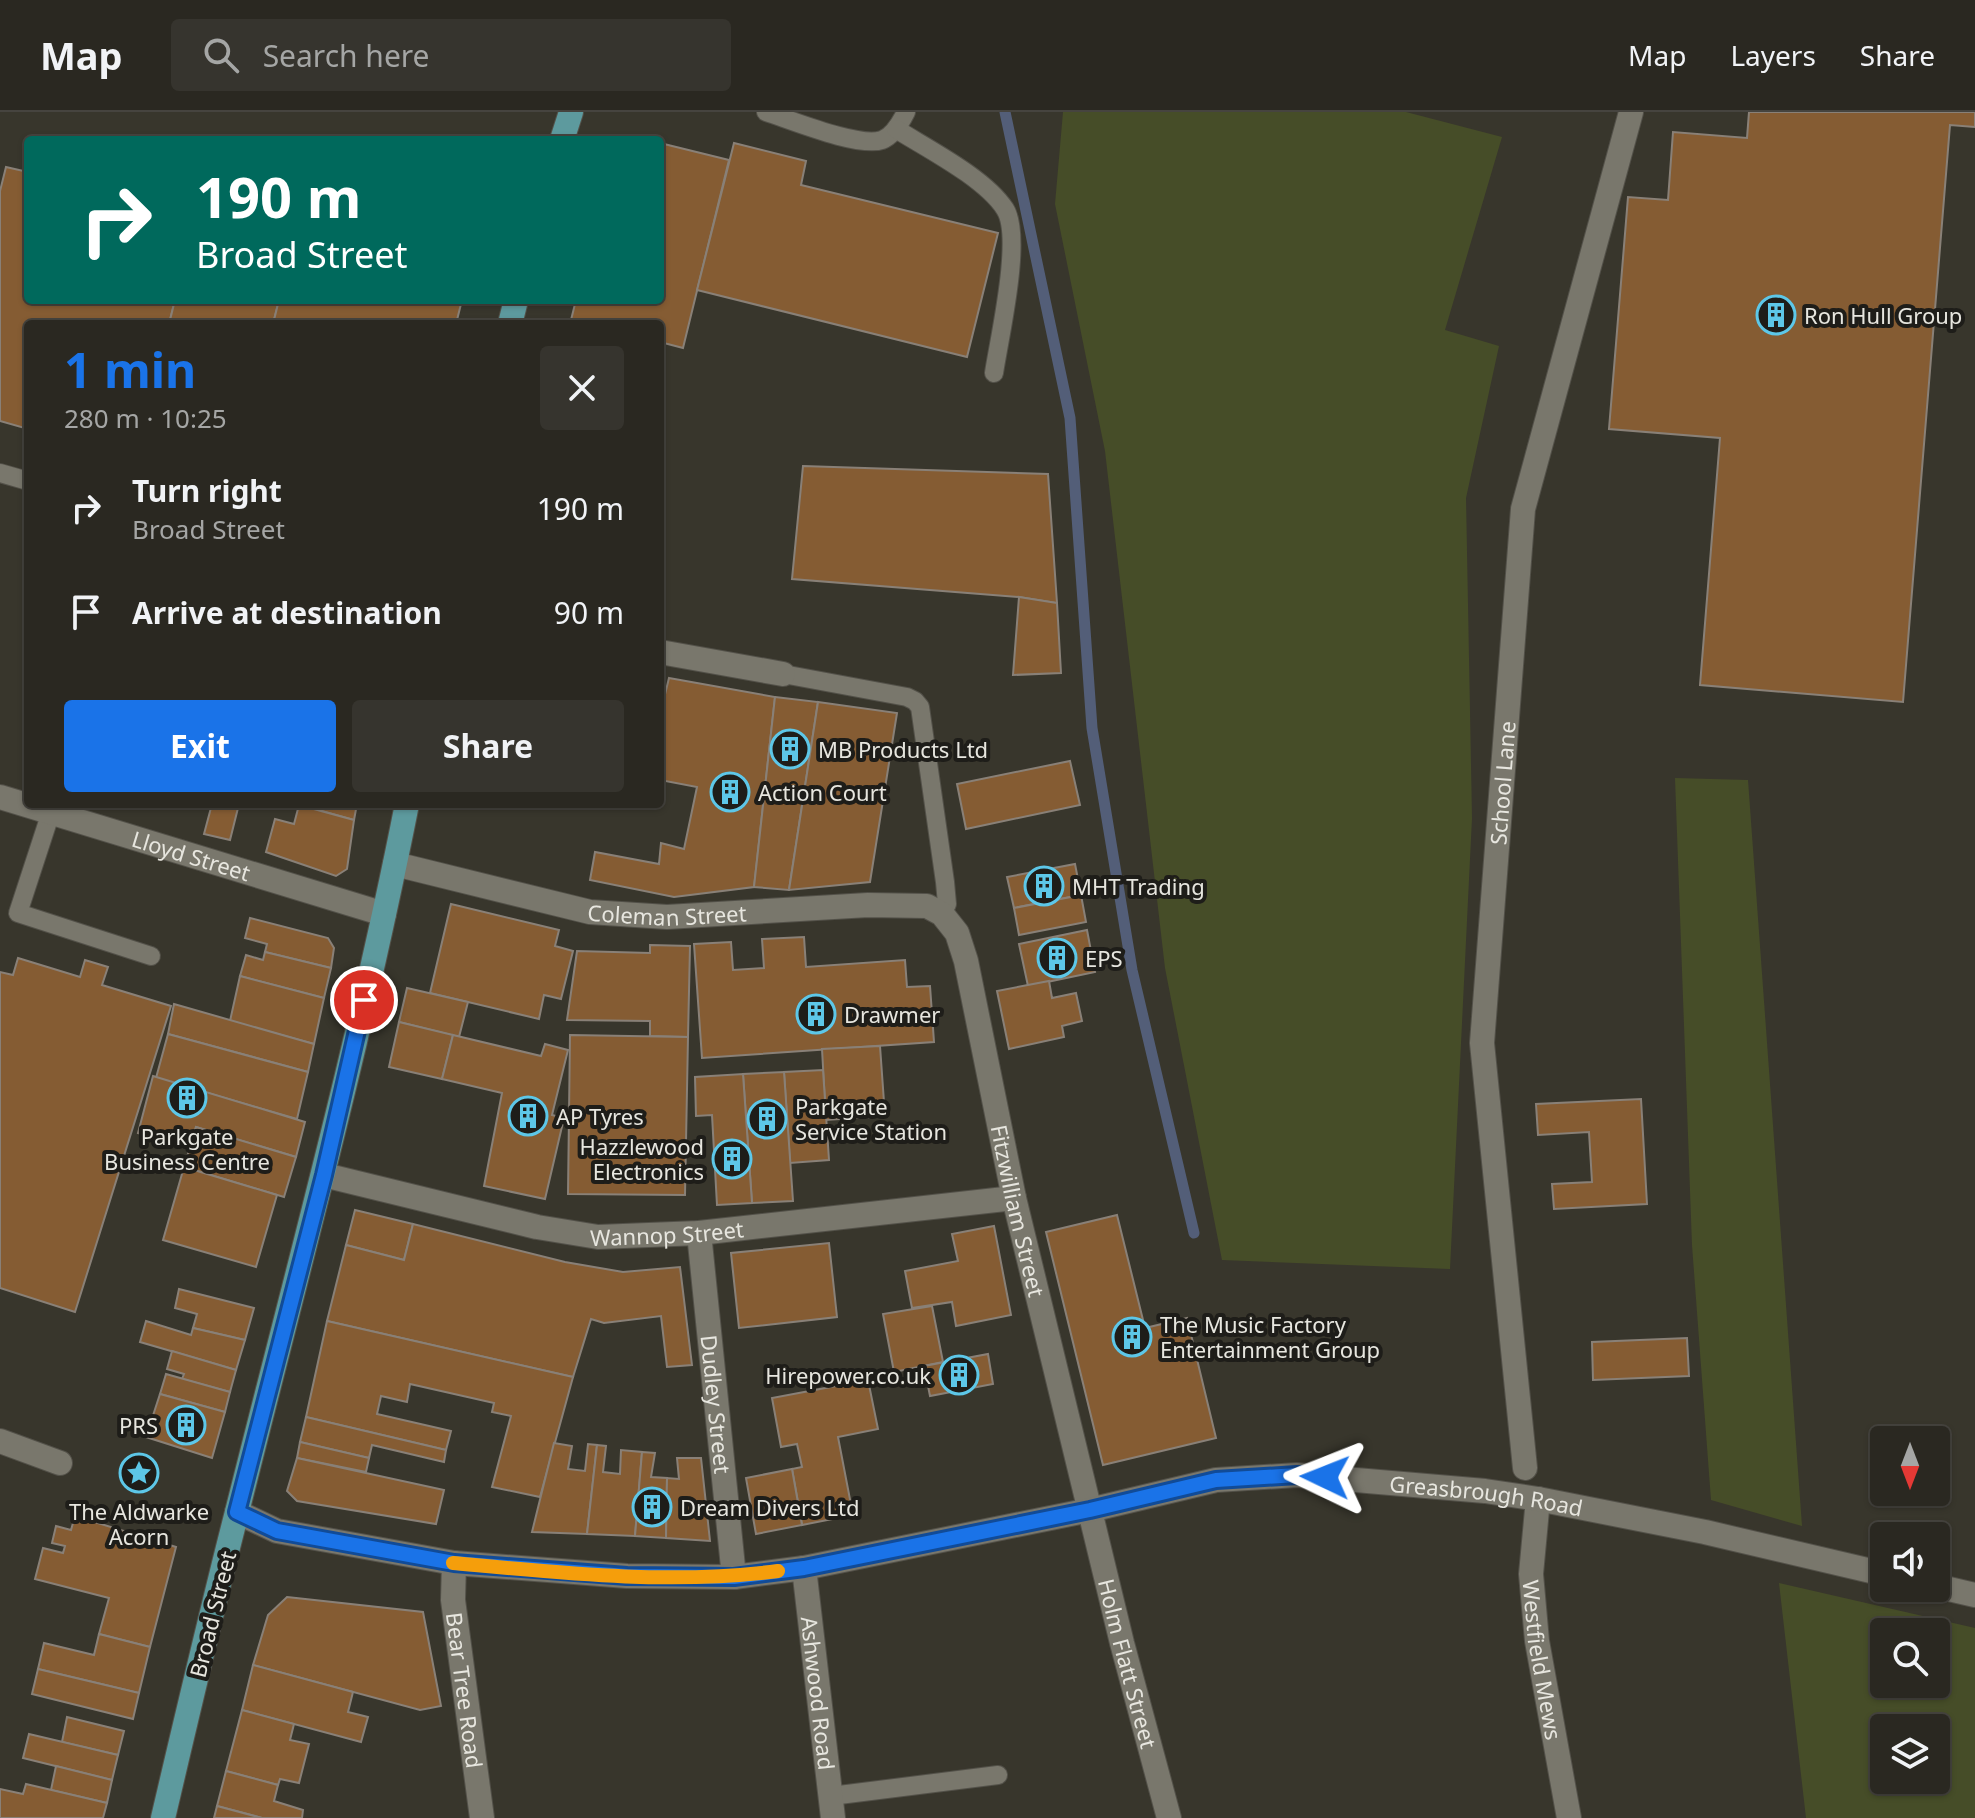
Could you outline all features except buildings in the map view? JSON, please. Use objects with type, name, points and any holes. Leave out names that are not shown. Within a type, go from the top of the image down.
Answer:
[{"type":"main road","points":[[563,136],[571,112]]},
{"type":"main road","name":"Broad Street","points":[[163,1818],[237,1512],[324,1175],[406,808]]},
{"type":"street","name":"School Lane","points":[[1525,1468],[1482,1043],[1523,509],[1631,112]]},
{"type":"street","points":[[664,653],[783,674]]},
{"type":"street","name":"Lloyd Street","points":[[0,797],[24,804]]},
{"type":"street","name":"Lloyd Street","points":[[37,808],[384,914]]},
{"type":"street","name":"Coleman Street","points":[[395,864],[590,912],[667,917],[868,905],[927,906],[942,914]]},
{"type":"street","name":"Fitzwilliam Street","points":[[942,914],[957,933],[966,961],[1014,1198],[1090,1510]]},
{"type":"street","name":"Wannop Street","points":[[324,1175],[537,1227],[598,1237],[699,1233],[1014,1198]]},
{"type":"street","name":"Dudley Street","points":[[699,1233],[734,1577]]},
{"type":"street","points":[[0,1441],[60,1463]]},
{"type":"street","name":"Greasbrough Road","points":[[237,1512],[277,1531],[454,1563],[627,1576],[734,1577],[804,1568],[1090,1510],[1216,1480],[1297,1475],[1485,1491],[1538,1499],[1705,1532],[1870,1571]]},
{"type":"street","name":"Westfield Mews","points":[[1538,1499],[1531,1574],[1537,1641],[1569,1818]]},
{"type":"street","name":"Holm Flatt Street","points":[[1090,1510],[1169,1818]]},
{"type":"street","name":"Bear Tree Road","points":[[454,1563],[453,1600],[482,1818]]},
{"type":"street","name":"Ashwood Road","points":[[804,1568],[832,1807]]},
{"type":"street","points":[[1950,1589],[1975,1595]]},
{"type":"lane","points":[[766,112],[852,141],[881,141],[896,129],[906,112]]},
{"type":"lane","points":[[896,129],[975,179],[1006,211],[1013,253],[994,373]]},
{"type":"lane","points":[[0,473],[24,480]]},
{"type":"lane","points":[[783,674],[907,697],[920,707],[945,882],[947,904],[942,914]]},
{"type":"lane","points":[[51,812],[18,913],[151,956]]},
{"type":"lane","points":[[832,1807],[998,1775]]},
{"type":"green space","points":[[1063,112],[1406,112],[1502,137],[1445,330],[1499,346],[1466,498],[1472,818],[1450,1269],[1222,1260],[1165,968],[1105,451],[1055,204]]},
{"type":"green space","points":[[1675,778],[1748,780],[1802,1526],[1711,1500],[1692,1245]]},
{"type":"green space","points":[[1779,1583],[1931,1618],[1870,1618],[1870,1698],[1950,1698],[1950,1622],[1975,1628],[1975,1818],[1806,1818]]},
{"type":"waterway","points":[[1005,112],[1070,418],[1092,728],[1132,970],[1194,1233]]},
{"type":"slow traffic","points":[[453,1563],[672,1578],[734,1577],[778,1571]]},
{"type":"place","name":"Ron Hull Group","points":[[1776,315]]},
{"type":"place","name":"MB Products Ltd","points":[[790,749]]},
{"type":"place","name":"Action Court","points":[[730,792]]},
{"type":"place","name":"MHT Trading","points":[[1044,886]]},
{"type":"place","name":"EPS","points":[[1057,958]]},
{"type":"place","name":"Drawmer","points":[[816,1014]]},
{"type":"place","name":"Parkgate Business Centre","points":[[187,1098]]},
{"type":"place","name":"AP Tyres","points":[[528,1116]]},
{"type":"place","name":"Parkgate Service Station","points":[[767,1119]]},
{"type":"place","name":"Hazzlewood Electronics","points":[[732,1159]]},
{"type":"place","name":"The Music Factory Entertainment Group","points":[[1132,1337]]},
{"type":"place","name":"Hirepower.co.uk","points":[[959,1375]]},
{"type":"place","name":"PRS","points":[[186,1425]]},
{"type":"place","name":"The Aldwarke Acorn","points":[[139,1473]]},
{"type":"place","name":"Dream Divers Ltd","points":[[652,1507]]},
{"type":"route","points":[[364,1000],[324,1175],[237,1512],[277,1531],[454,1563],[627,1576],[734,1577],[804,1568],[1090,1510],[1216,1480],[1297,1475],[1325,1477]]}]
